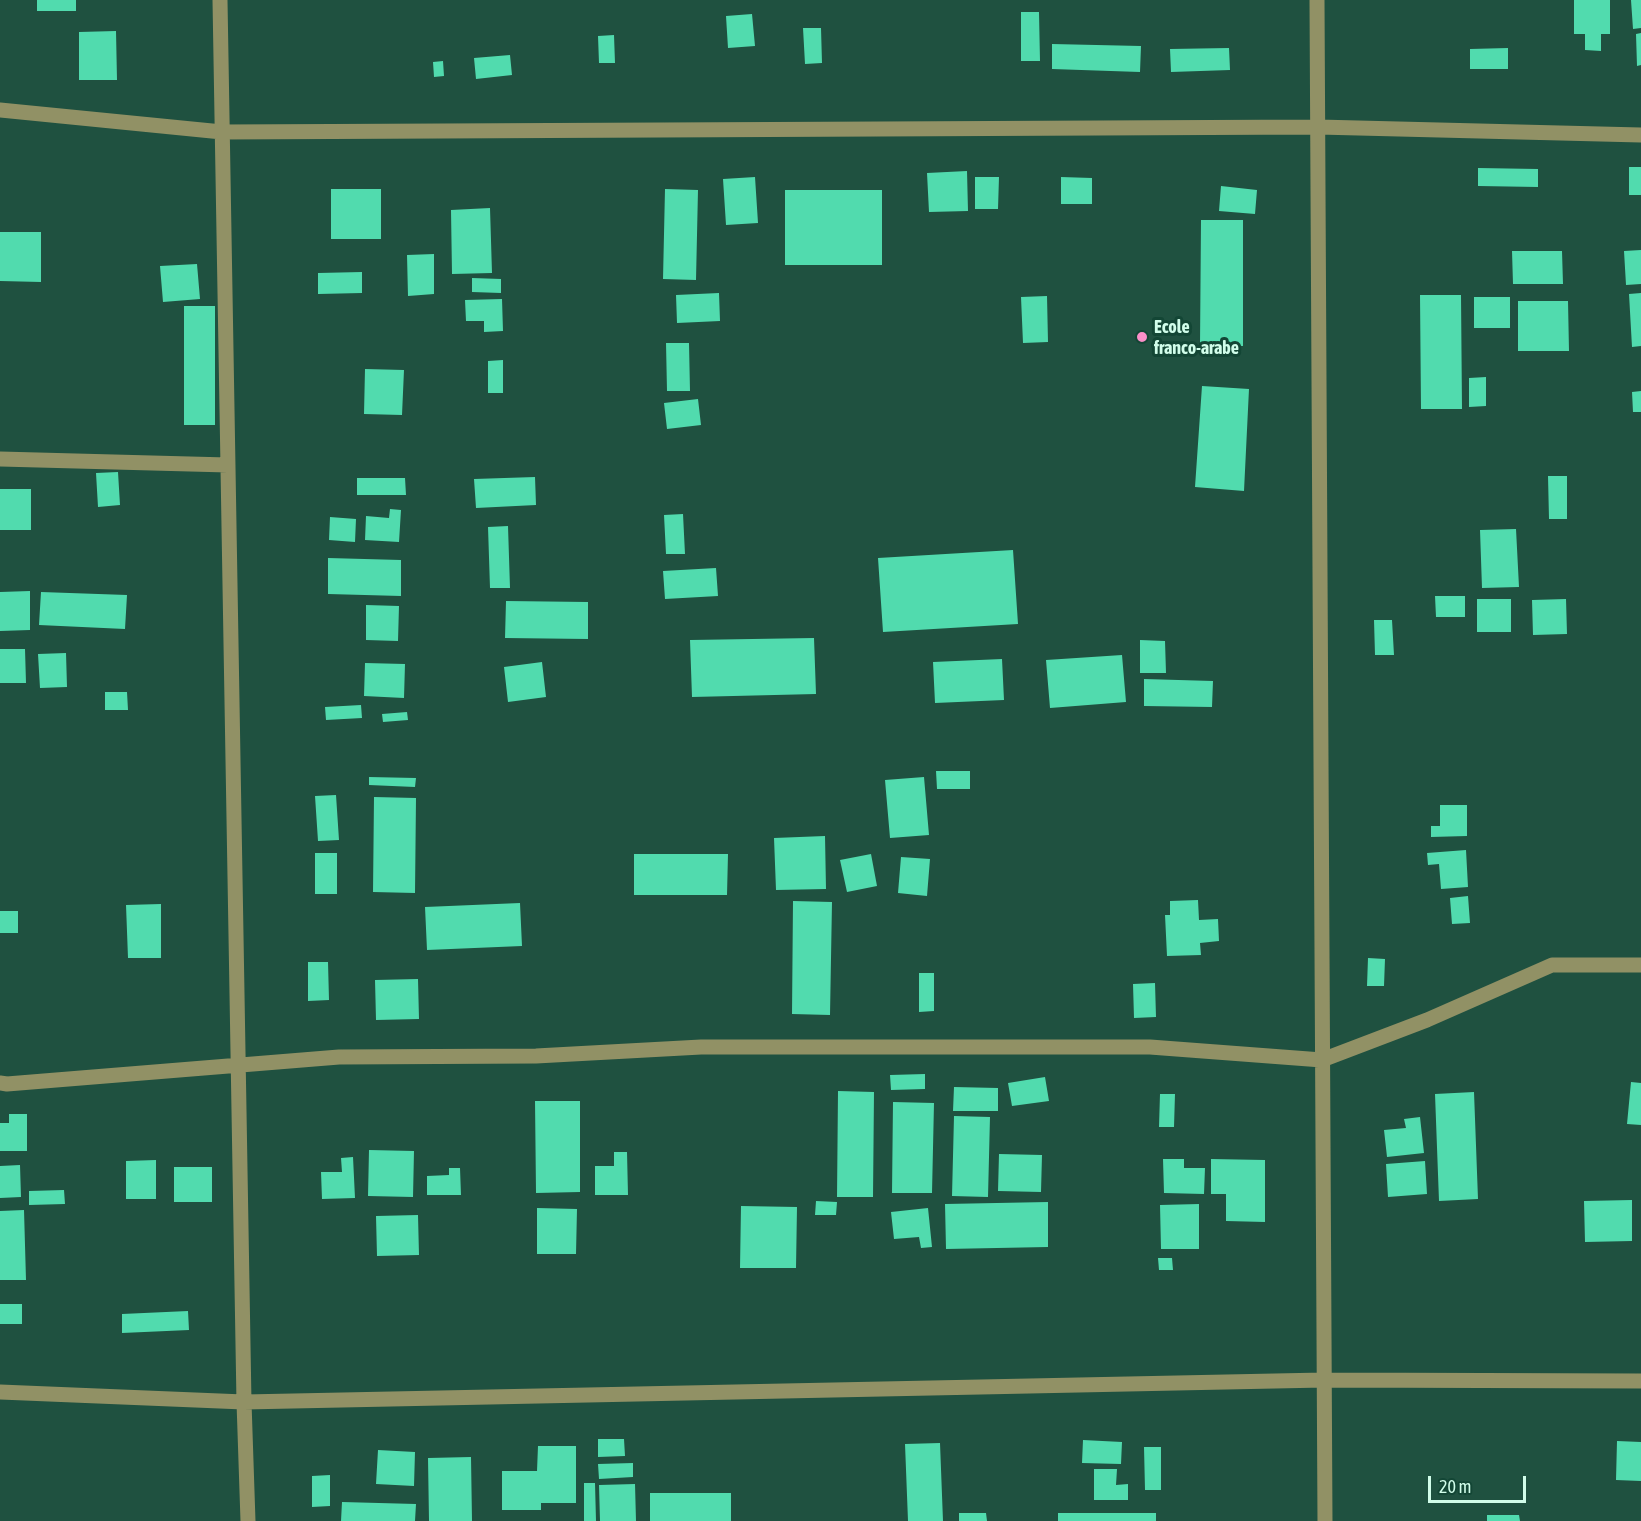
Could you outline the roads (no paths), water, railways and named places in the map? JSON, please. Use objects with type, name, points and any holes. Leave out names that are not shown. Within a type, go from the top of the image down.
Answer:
[{"type":"street","points":[[206,0],[220,5],[244,1402],[248,1521]]},
{"type":"street","points":[[1317,0],[1325,1521]]},
{"type":"street","points":[[0,110],[222,132],[1318,127],[1641,135]]},
{"type":"street","points":[[0,459],[228,465]]},
{"type":"street","points":[[0,1083],[339,1057],[536,1056],[725,1047],[1150,1047],[1322,1060],[1427,1020],[1552,965],[1641,965]]},
{"type":"street","points":[[0,1392],[244,1402],[1324,1380],[1641,1381]]},
{"type":"place","name":"Ecole franco-arabe","points":[[1142,337]]}]
